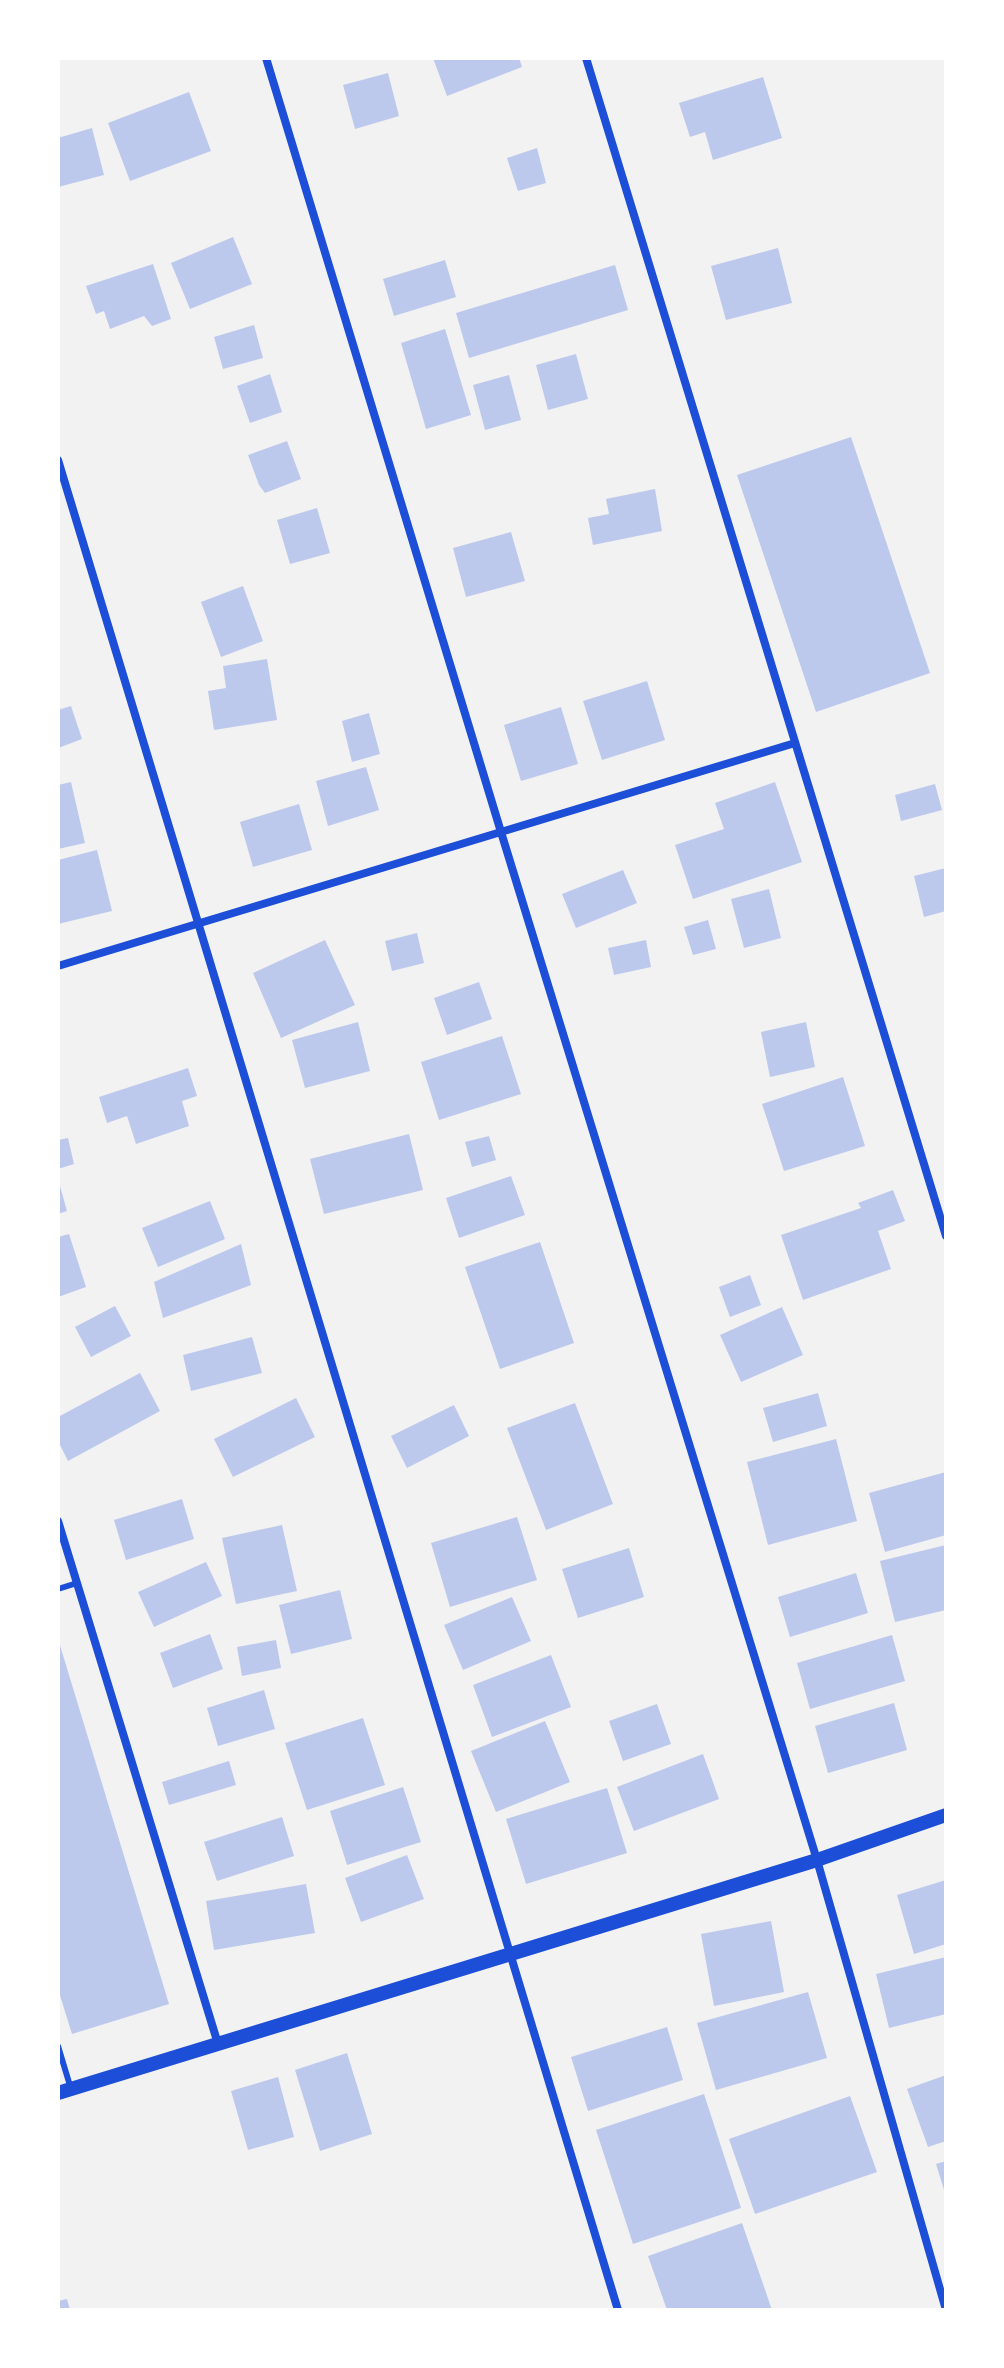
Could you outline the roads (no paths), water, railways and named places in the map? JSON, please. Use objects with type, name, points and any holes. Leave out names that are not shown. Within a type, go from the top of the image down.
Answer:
[{"type":"street","points":[[266,58],[817,1860],[946,2310]]},
{"type":"street","points":[[586,58],[946,1236]]},
{"type":"street","points":[[58,460],[618,2310]]},
{"type":"street","points":[[58,966],[795,743]]},
{"type":"street","points":[[59,1526],[218,2044]]},
{"type":"street","points":[[64,2091],[817,1860],[946,1815]]},
{"type":"lane","points":[[58,1589],[77,1583]]},
{"type":"lane","points":[[58,2046],[64,2091]]}]
